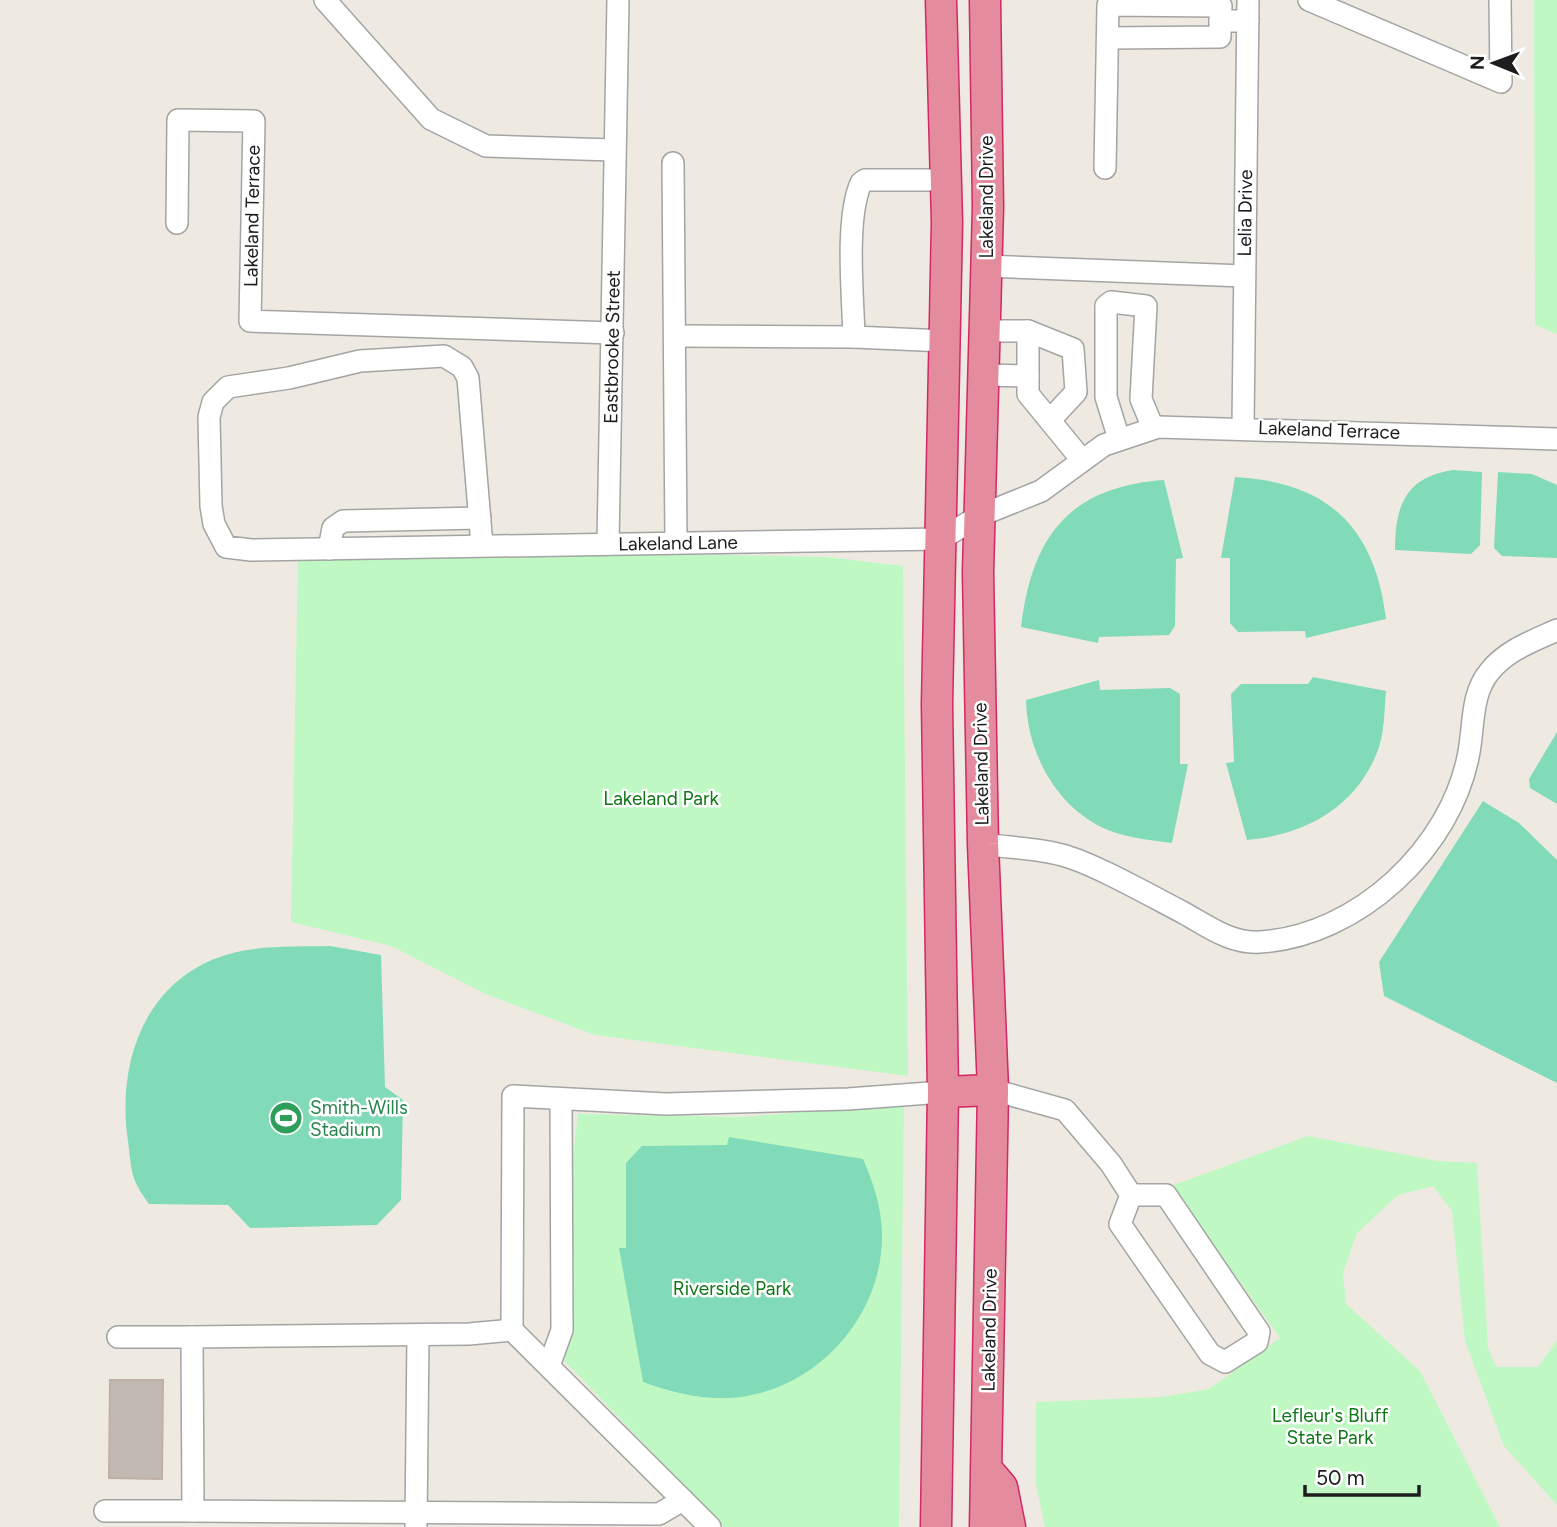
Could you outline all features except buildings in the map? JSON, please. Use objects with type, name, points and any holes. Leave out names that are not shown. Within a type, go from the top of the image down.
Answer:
[{"type":"highway","name":"Lakeland Drive","points":[[936,1527],[943,1092],[938,844],[946,180],[941,0]]},
{"type":"highway","name":"Lakeland Drive","points":[[985,0],[986,266],[978,572],[983,844],[993,1090],[985,1527]]},
{"type":"highway","points":[[938,844],[983,844]]},
{"type":"highway","points":[[943,1092],[993,1090]]},
{"type":"highway","points":[[986,1469],[1002,1487],[1010,1527]]},
{"type":"street","points":[[325,0],[431,119],[486,146],[613,150]]},
{"type":"street","name":"Eastbrooke Street","points":[[608,544],[613,333],[613,150],[618,0]]},
{"type":"street","points":[[1309,0],[1501,82],[1500,0]]},
{"type":"street","points":[[1105,168],[1108,3],[1221,6],[1220,37],[1108,38]]},
{"type":"street","points":[[1220,21],[1248,11]]},
{"type":"street","name":"Lelia Drive","points":[[1242,427],[1248,11]]},
{"type":"street","name":"Lakeland Terrace","points":[[177,223],[178,120],[254,121],[250,321],[613,333]]},
{"type":"street","points":[[674,163],[676,543]]},
{"type":"street","points":[[854,337],[853,232],[861,183],[865,180],[946,180]]},
{"type":"street","points":[[986,266],[1244,276]]},
{"type":"street","points":[[942,539],[979,516],[1041,492],[1082,460],[1111,442],[1106,397],[1106,306],[1111,302],[1146,306],[1141,399],[1153,428]]},
{"type":"street","points":[[985,331],[1028,331],[1073,349],[1076,392],[1050,421]]},
{"type":"street","points":[[1028,331],[1028,394],[1082,460]]},
{"type":"street","points":[[676,336],[854,337],[945,341]]},
{"type":"street","name":"Lakeland Lane","points":[[480,518],[468,378],[462,367],[444,356],[360,360],[289,378],[228,387],[213,402],[209,417],[211,506],[214,524],[226,547],[251,550],[942,539]]},
{"type":"street","points":[[984,375],[1028,376]]},
{"type":"street","name":"Lakeland Terrace","points":[[1111,442],[1153,428],[1242,427],[1557,439]]},
{"type":"street","points":[[329,549],[333,528],[343,522],[480,518],[482,546]]},
{"type":"street","points":[[983,844],[1063,855],[1181,912],[1224,936],[1258,942],[1319,930],[1362,905],[1417,861],[1458,790],[1469,752],[1473,710],[1488,672],[1512,651],[1557,630]]},
{"type":"street","points":[[993,1090],[1065,1110],[1111,1164],[1131,1195]]},
{"type":"street","points":[[710,1527],[512,1330],[513,1096],[666,1104],[757,1103],[943,1092]]},
{"type":"street","points":[[549,1366],[562,1330],[561,1099]]},
{"type":"street","points":[[1131,1195],[1166,1195],[1259,1332],[1257,1342],[1226,1362],[1210,1354],[1120,1224],[1131,1195]]},
{"type":"street","points":[[118,1337],[418,1335],[512,1330]]},
{"type":"street","points":[[416,1520],[418,1335]]},
{"type":"street","points":[[192,1337],[193,1511]]},
{"type":"street","points":[[105,1511],[193,1511],[416,1520],[659,1514],[683,1500]]},
{"type":"green space","points":[[1534,0],[1557,0],[1557,334],[1535,325]]},
{"type":"green space","points":[[1453,470],[1482,472],[1480,545],[1471,554],[1395,550],[1397,520],[1406,496],[1424,479]]},
{"type":"green space","points":[[1498,472],[1532,474],[1557,485],[1557,558],[1502,556],[1494,548]]},
{"type":"green space","points":[[1235,477],[1296,488],[1321,500],[1341,515],[1358,535],[1371,559],[1386,619],[1306,638],[1305,631],[1238,632],[1230,623],[1230,558],[1221,558]]},
{"type":"green space","points":[[1164,480],[1183,558],[1176,559],[1175,626],[1169,635],[1099,637],[1098,643],[1021,627],[1034,567],[1061,522],[1079,506],[1103,493]]},
{"type":"green space","name":"Lakeland Park","points":[[568,552],[828,557],[903,566],[908,1076],[595,1035],[488,995],[391,946],[291,922],[298,557]]},
{"type":"green space","points":[[1313,677],[1386,691],[1383,731],[1376,755],[1354,791],[1324,816],[1287,832],[1247,840],[1226,763],[1234,762],[1231,694],[1241,684],[1308,684]]},
{"type":"green space","points":[[1099,680],[1100,690],[1170,688],[1180,694],[1180,764],[1188,764],[1172,843],[1123,835],[1090,821],[1060,794],[1039,759],[1032,740],[1026,700]]},
{"type":"green space","points":[[1557,732],[1557,804],[1530,788],[1529,779]]},
{"type":"green space","points":[[1483,801],[1519,823],[1557,860],[1557,1083],[1384,996],[1379,962]]},
{"type":"green space","name":"Smith-Wills Stadium","points":[[330,946],[381,955],[385,1087],[403,1100],[401,1200],[377,1225],[250,1228],[228,1205],[149,1204],[138,1188],[133,1174],[126,1113],[131,1059],[152,1011],[168,990],[189,972],[214,959],[257,949]]},
{"type":"green space","name":"Riverside Park","points":[[904,1104],[899,1527],[724,1527],[551,1347],[578,1114],[743,1117]]},
{"type":"green space","name":"Lefleur's Bluff State Park","points":[[1308,1136],[1438,1161],[1477,1163],[1488,1348],[1496,1367],[1538,1367],[1557,1340],[1557,1505],[1504,1446],[1465,1341],[1452,1211],[1433,1186],[1398,1195],[1357,1233],[1343,1273],[1346,1304],[1420,1371],[1500,1527],[1045,1527],[1036,1484],[1036,1402],[1161,1397],[1209,1389],[1280,1338],[1171,1186]]},
{"type":"green space","points":[[729,1137],[863,1159],[880,1212],[880,1263],[871,1293],[857,1321],[838,1346],[815,1367],[788,1383],[758,1393],[727,1398],[695,1396],[643,1382],[619,1248],[626,1248],[626,1163],[642,1146],[727,1145]]},
{"type":"place","name":"Smith-Wills Stadium","points":[[286,1118]]}]
